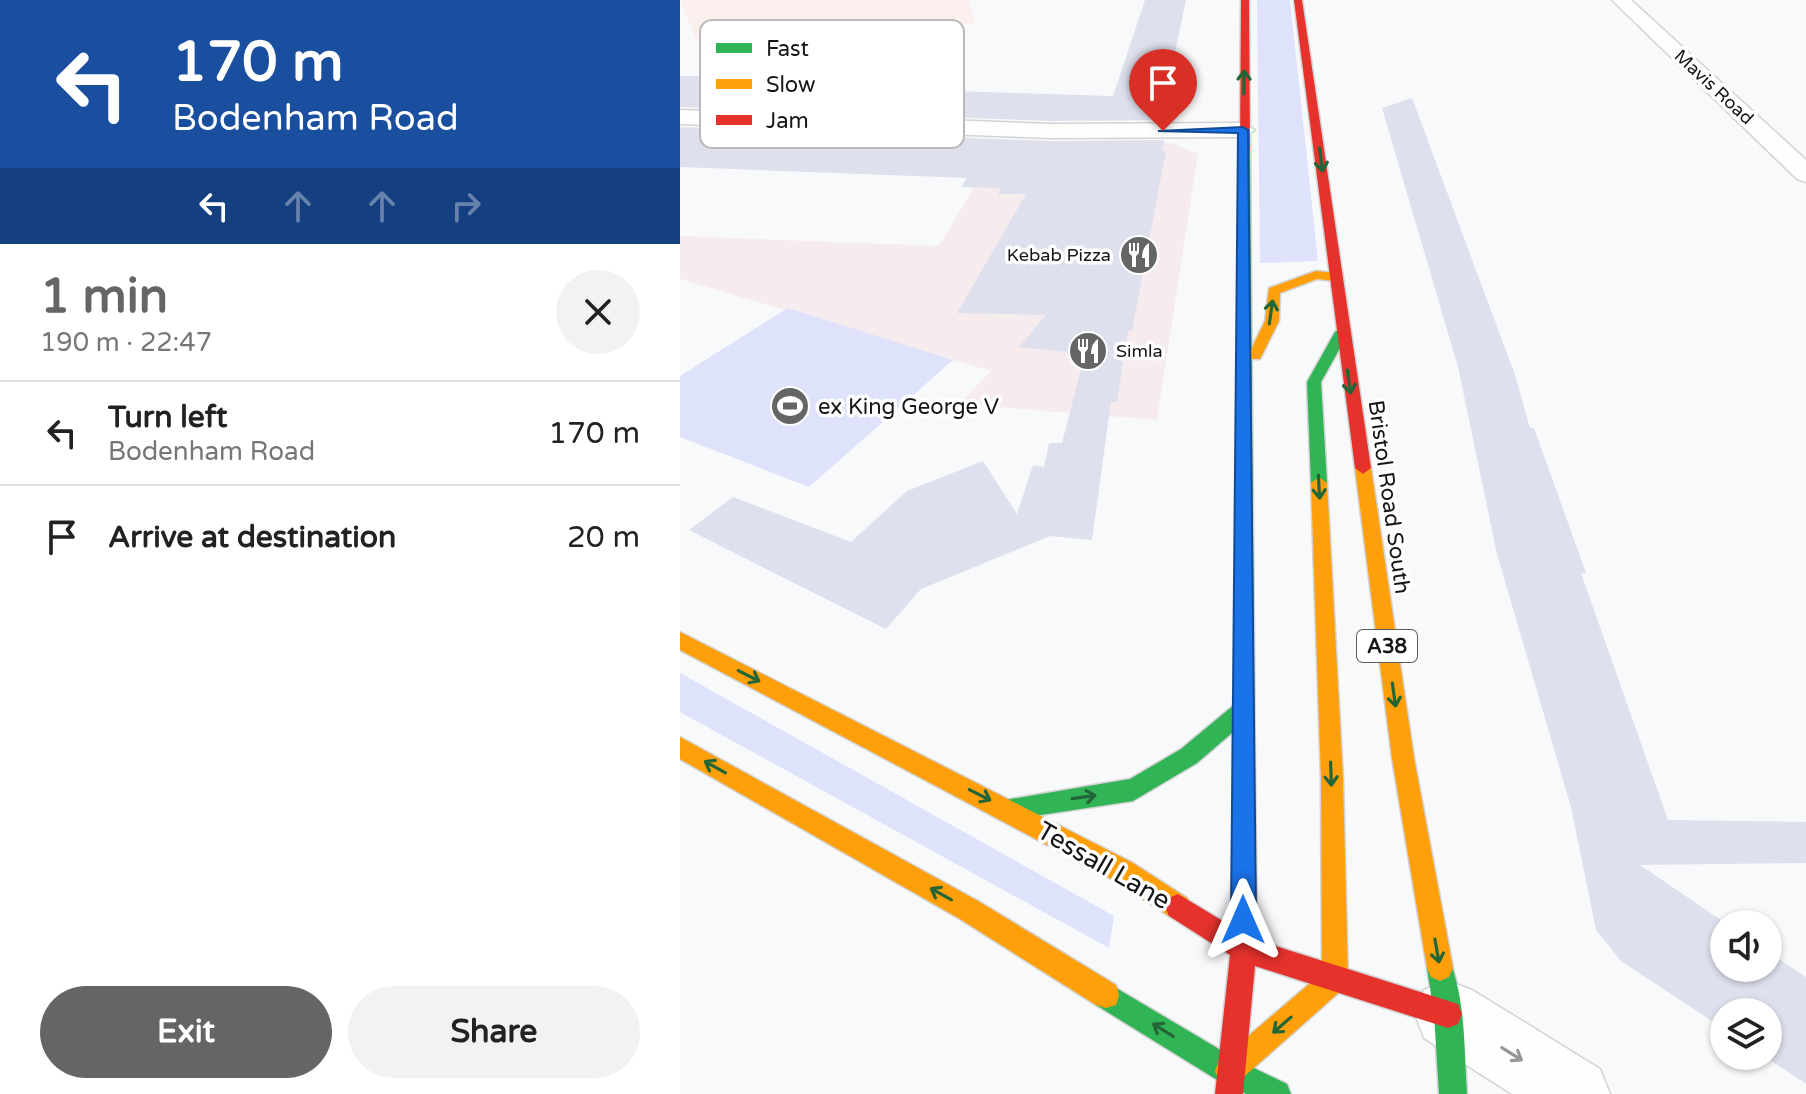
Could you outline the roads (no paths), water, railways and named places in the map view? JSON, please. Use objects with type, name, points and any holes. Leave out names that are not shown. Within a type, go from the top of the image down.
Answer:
[{"type":"main road","points":[[1229,1094],[1244,949],[1242,384],[1245,0]]},
{"type":"main road","name":"Bristol Road South","points":[[1298,0],[1405,772],[1448,1014],[1453,1094]]},
{"type":"main road","points":[[1242,384],[1272,321],[1274,291],[1316,275],[1335,277]]},
{"type":"main road","points":[[1229,1071],[1335,979],[1332,779],[1314,382],[1342,332]]},
{"type":"main road","name":"Tessall Lane","points":[[680,640],[1124,872],[1244,949],[1448,1014]]},
{"type":"main road","points":[[1007,809],[1133,790],[1189,756],[1242,711]]},
{"type":"main road","points":[[680,747],[969,910],[1229,1071],[1277,1094]]},
{"type":"street","name":"Mavis Road","points":[[1621,0],[1806,174]]},
{"type":"street","points":[[680,117],[700,118]]},
{"type":"street","points":[[964,128],[1051,131],[1243,130]]},
{"type":"street","name":"Tessall Lane","points":[[1448,1014],[1575,1094]]},
{"type":"place","name":"Kebab Pizza","points":[[1139,255]]},
{"type":"place","name":"Simla","points":[[1088,351]]},
{"type":"place","name":"ex King George V","points":[[790,406]]}]
